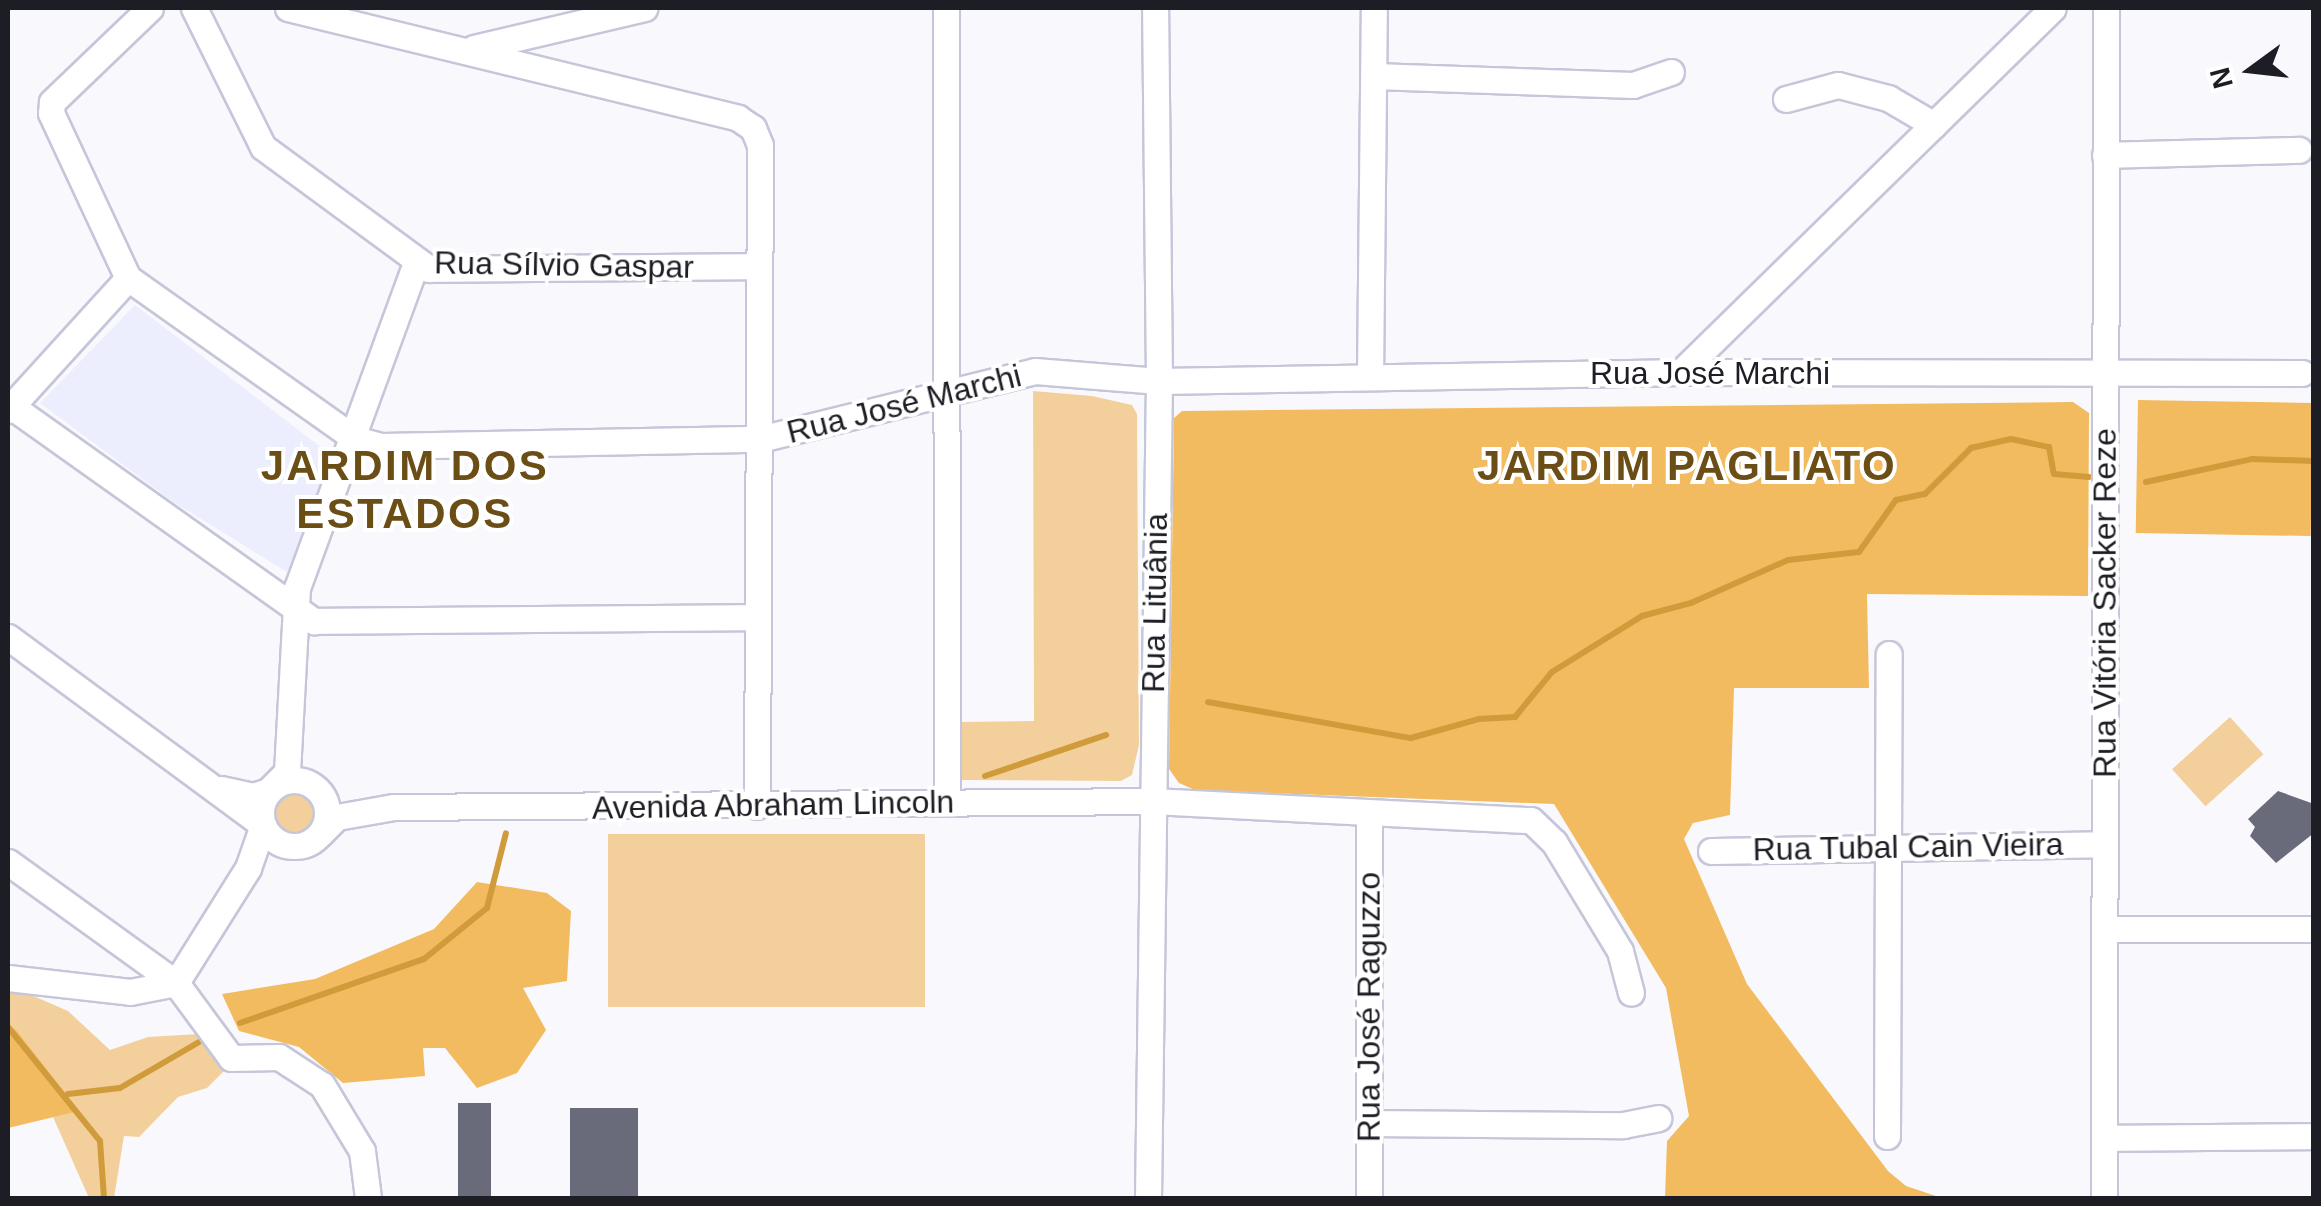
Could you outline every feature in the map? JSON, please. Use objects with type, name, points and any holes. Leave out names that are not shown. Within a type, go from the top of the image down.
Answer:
[{"type":"street","name":"Rua José Marchi","points":[[150,8],[52,102],[51,114],[128,278],[356,439],[382,446],[760,440],[1036,371],[1159,381],[1681,372],[2302,373]]},
{"type":"street","name":"Rua Sílvio Gaspar","points":[[194,8],[264,147],[430,269],[759,266]]},
{"type":"street","points":[[288,8],[469,49],[738,118],[754,128],[760,145],[757,806]]},
{"type":"street","points":[[469,49],[644,8]]},
{"type":"street","points":[[946,8],[947,803]]},
{"type":"street","name":"Rua Lituânia","points":[[1148,1198],[1159,381],[1155,8]]},
{"type":"street","points":[[1370,376],[1374,8]]},
{"type":"street","points":[[1681,372],[2053,8]]},
{"type":"street","name":"Rua Vitória Sacker Reze","points":[[2104,1198],[2106,8]]},
{"type":"street","points":[[546,30],[539,52],[550,70]]},
{"type":"street","points":[[1374,76],[1633,85],[1671,72]]},
{"type":"street","points":[[1786,99],[1838,85],[1888,98],[1934,125]]},
{"type":"street","points":[[2106,155],[2299,150]]},
{"type":"street","points":[[248,868],[323,829],[317,788],[300,764],[294,735],[298,588],[356,439],[416,262]]},
{"type":"street","points":[[128,278],[9,408],[314,621],[756,617]]},
{"type":"street","points":[[8,637],[221,789],[288,846]]},
{"type":"street","points":[[1887,1136],[1890,654]]},
{"type":"street","points":[[8,978],[130,992],[176,983],[248,868],[294,735]]},
{"type":"street","points":[[221,789],[275,786],[295,779],[317,788]]},
{"type":"street","name":"Avenida Abraham Lincoln","points":[[317,788],[394,806]]},
{"type":"street","name":"Avenida Abraham Lincoln","points":[[323,829],[352,811],[394,806],[1152,801],[1369,815],[1531,820],[1543,827],[1620,951],[1631,992]]},
{"type":"street","name":"Rua José Raguzzo","points":[[1369,815],[1369,1198]]},
{"type":"street","name":"Rua Tubal Cain Vieira","points":[[1711,851],[2104,844]]},
{"type":"street","points":[[8,862],[176,983],[230,1058],[280,1058],[322,1085],[362,1151],[368,1198]]},
{"type":"street","points":[[2104,929],[2314,929]]},
{"type":"street","points":[[1368,1123],[1623,1125],[1658,1118]]},
{"type":"street","points":[[2104,1138],[2314,1136]]},
{"type":"shaded area","points":[[135,305],[335,458],[287,572],[172,501],[40,403]]},
{"type":"shaded area","points":[[1033,391],[1092,396],[1132,405],[1137,414],[1139,745],[1132,775],[1121,781],[960,780],[960,722],[1034,721]]},
{"type":"shaded area","points":[[2138,400],[2313,403],[2311,536],[2136,533]]},
{"type":"shaded area","points":[[2073,402],[2089,413],[2088,596],[1867,594],[1869,688],[1734,688],[1730,815],[1693,823],[1684,839],[1747,984],[1888,1171],[1906,1186],[1942,1198],[1665,1198],[1667,1141],[1689,1116],[1666,988],[1554,804],[1195,790],[1179,783],[1169,769],[1174,418],[1182,411]]},
{"type":"shaded area","points":[[2230,717],[2263,754],[2205,806],[2172,769]]},
{"type":"shaded area","points":[[294,790],[310,797],[317,813],[310,829],[294,836],[278,829],[271,813],[278,797]]},
{"type":"shaded area","points":[[608,834],[925,834],[925,1007],[608,1007]]},
{"type":"shaded area","points":[[477,882],[547,893],[571,911],[567,981],[523,988],[546,1030],[517,1073],[477,1088],[445,1048],[423,1048],[425,1076],[343,1083],[299,1047],[239,1031],[222,994],[315,979],[434,929]]},
{"type":"shaded area","points":[[8,985],[68,1011],[110,1050],[148,1037],[198,1034],[224,1052],[224,1071],[207,1088],[178,1097],[139,1137],[124,1136],[114,1198],[89,1198],[53,1117],[78,1111],[8,1027]]},
{"type":"shaded area","points":[[8,1027],[16,1030],[79,1111],[8,1128]]},
{"type":"building","points":[[2278,791],[2314,804],[2314,833],[2276,863],[2250,836],[2255,827],[2248,819]]},
{"type":"building","points":[[458,1103],[491,1103],[491,1198],[458,1198]]},
{"type":"building","points":[[570,1108],[638,1108],[638,1198],[570,1198]]},
{"type":"waterway","points":[[1208,702],[1411,738],[1479,719],[1515,717],[1552,672],[1642,616],[1691,603],[1788,560],[1859,552],[1896,500],[1925,494],[1971,448],[2011,439],[2049,447],[2054,474],[2089,477]]},
{"type":"waterway","points":[[2146,482],[2252,459],[2314,461]]},
{"type":"waterway","points":[[985,776],[1106,735]]},
{"type":"waterway","points":[[240,1023],[424,959],[487,908],[506,833]]},
{"type":"waterway","points":[[8,1027],[100,1141],[104,1198]]},
{"type":"waterway","points":[[68,1094],[120,1088],[199,1042]]},
{"type":"district","name":"JARDIM PAGLIATO","points":[[1687,466]]},
{"type":"district","name":"JARDIM DOS ESTADOS","points":[[405,490]]}]
